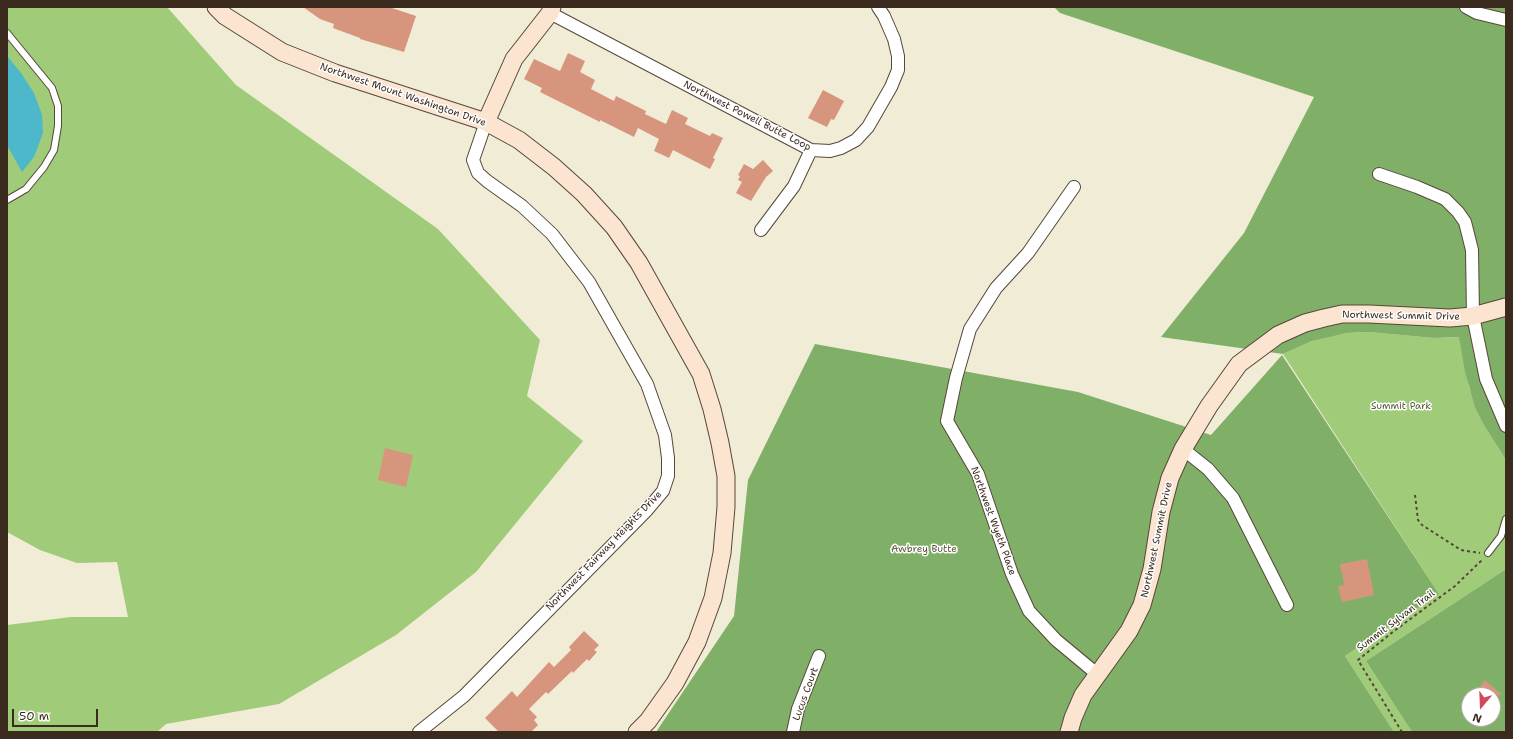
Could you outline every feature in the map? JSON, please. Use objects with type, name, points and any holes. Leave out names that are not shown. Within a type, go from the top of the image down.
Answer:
[{"type":"main road","name":"Northwest Mount Washington Drive","points":[[216,7],[225,16],[282,52],[335,73],[486,122],[519,140],[554,167],[584,194],[614,227],[639,263],[701,374],[712,409],[720,443],[726,476],[726,499],[722,553],[713,598],[697,642],[675,683],[648,721],[637,732]]},
{"type":"main road","points":[[486,122],[514,59],[551,10]]},
{"type":"main road","name":"Northwest Summit Drive","points":[[1069,732],[1073,718],[1083,695],[1129,631],[1142,605],[1152,569],[1161,512],[1170,478],[1182,449],[1209,406],[1240,364],[1278,335],[1305,323],[1342,314],[1450,318],[1473,316],[1506,307]]},
{"type":"street","name":"Northwest Powell Butte Loop","points":[[551,10],[812,150],[830,151],[841,148],[856,140],[868,127],[891,87],[898,70],[898,56],[894,39],[884,16],[878,7]]},
{"type":"street","points":[[1466,7],[1477,13],[1506,20]]},
{"type":"street","name":"Northwest Fairway Heights Drive","points":[[419,732],[464,696],[647,510],[663,491],[668,476],[668,458],[665,435],[647,384],[589,282],[552,234],[522,206],[487,182],[478,173],[473,160],[486,122]]},
{"type":"street","points":[[761,230],[794,186],[812,150]]},
{"type":"street","points":[[1379,174],[1417,187],[1445,199],[1458,212],[1465,222],[1472,250],[1473,316],[1486,379],[1506,426]]},
{"type":"street","name":"Northwest Wyeth Place","points":[[1074,187],[1028,253],[996,288],[970,329],[956,378],[947,420],[978,474],[1012,574],[1029,611],[1056,640],[1097,674]]},
{"type":"street","points":[[1182,449],[1208,469],[1233,498],[1287,605]]},
{"type":"street","name":"Lucus Court","points":[[793,732],[798,709],[819,656]]},
{"type":"lane","points":[[7,32],[52,88],[58,106],[58,126],[54,150],[44,167],[26,189],[7,200]]},
{"type":"lane","points":[[1488,554],[1500,536],[1506,519]]},
{"type":"path","points":[[1415,495],[1418,520],[1422,525],[1461,550],[1488,554]]},
{"type":"path","name":"Summit Sylvan Trail","points":[[1402,732],[1358,660],[1394,631],[1455,586],[1488,554]]},
{"type":"green space","points":[[7,7],[167,7],[236,85],[438,229],[540,340],[527,396],[583,441],[476,572],[396,635],[279,704],[166,724],[157,732],[7,732],[7,625],[71,617],[128,617],[117,562],[77,563],[40,550],[7,532]]},
{"type":"green space","points":[[1054,7],[1506,7],[1506,460],[1485,427],[1475,407],[1465,372],[1459,337],[1434,338],[1368,332],[1346,333],[1312,341],[1283,354],[1161,337],[1244,233],[1314,97],[1060,13]]},
{"type":"green space","name":"Summit Park","points":[[1368,332],[1434,338],[1460,337],[1469,387],[1485,427],[1506,460],[1506,569],[1366,661],[1412,732],[1394,732],[1345,656],[1439,594],[1283,354],[1312,341],[1329,336],[1346,333]]},
{"type":"green space","name":"Awbrey Butte","points":[[815,344],[1078,392],[1211,435],[1282,355],[1439,594],[1345,656],[1394,732],[656,732],[734,616],[748,480]]},
{"type":"green space","points":[[1506,569],[1506,732],[1412,732],[1366,661]]},
{"type":"water","points":[[7,56],[21,73],[34,93],[42,115],[43,133],[34,157],[22,172],[7,145]]},
{"type":"building","points":[[303,7],[389,7],[416,16],[404,52],[360,39],[333,28],[334,24],[320,19]]},
{"type":"building","points":[[568,53],[585,61],[580,72],[595,80],[591,89],[614,101],[616,96],[646,111],[645,114],[666,124],[672,110],[688,118],[685,124],[710,136],[712,133],[723,138],[713,158],[715,159],[710,169],[673,150],[669,158],[654,151],[659,139],[638,128],[634,137],[600,120],[600,122],[540,92],[542,88],[524,79],[534,59],[560,71]]},
{"type":"building","points":[[823,90],[844,101],[834,120],[831,119],[827,127],[808,118]]},
{"type":"building","points":[[763,160],[773,171],[766,177],[751,201],[736,193],[742,182],[738,180],[740,176],[738,175],[744,164],[753,169]]},
{"type":"building","points":[[385,448],[413,455],[406,487],[378,480]]},
{"type":"building","points":[[1367,559],[1374,595],[1342,602],[1338,586],[1344,585],[1340,564]]},
{"type":"building","points":[[584,631],[599,645],[594,650],[597,652],[589,661],[587,659],[573,673],[572,671],[548,694],[546,692],[529,709],[537,717],[534,720],[538,725],[531,732],[499,732],[485,718],[512,691],[517,697],[549,662],[554,667],[571,650],[569,647]]},
{"type":"building","points":[[1485,680],[1493,687],[1479,687]]}]
